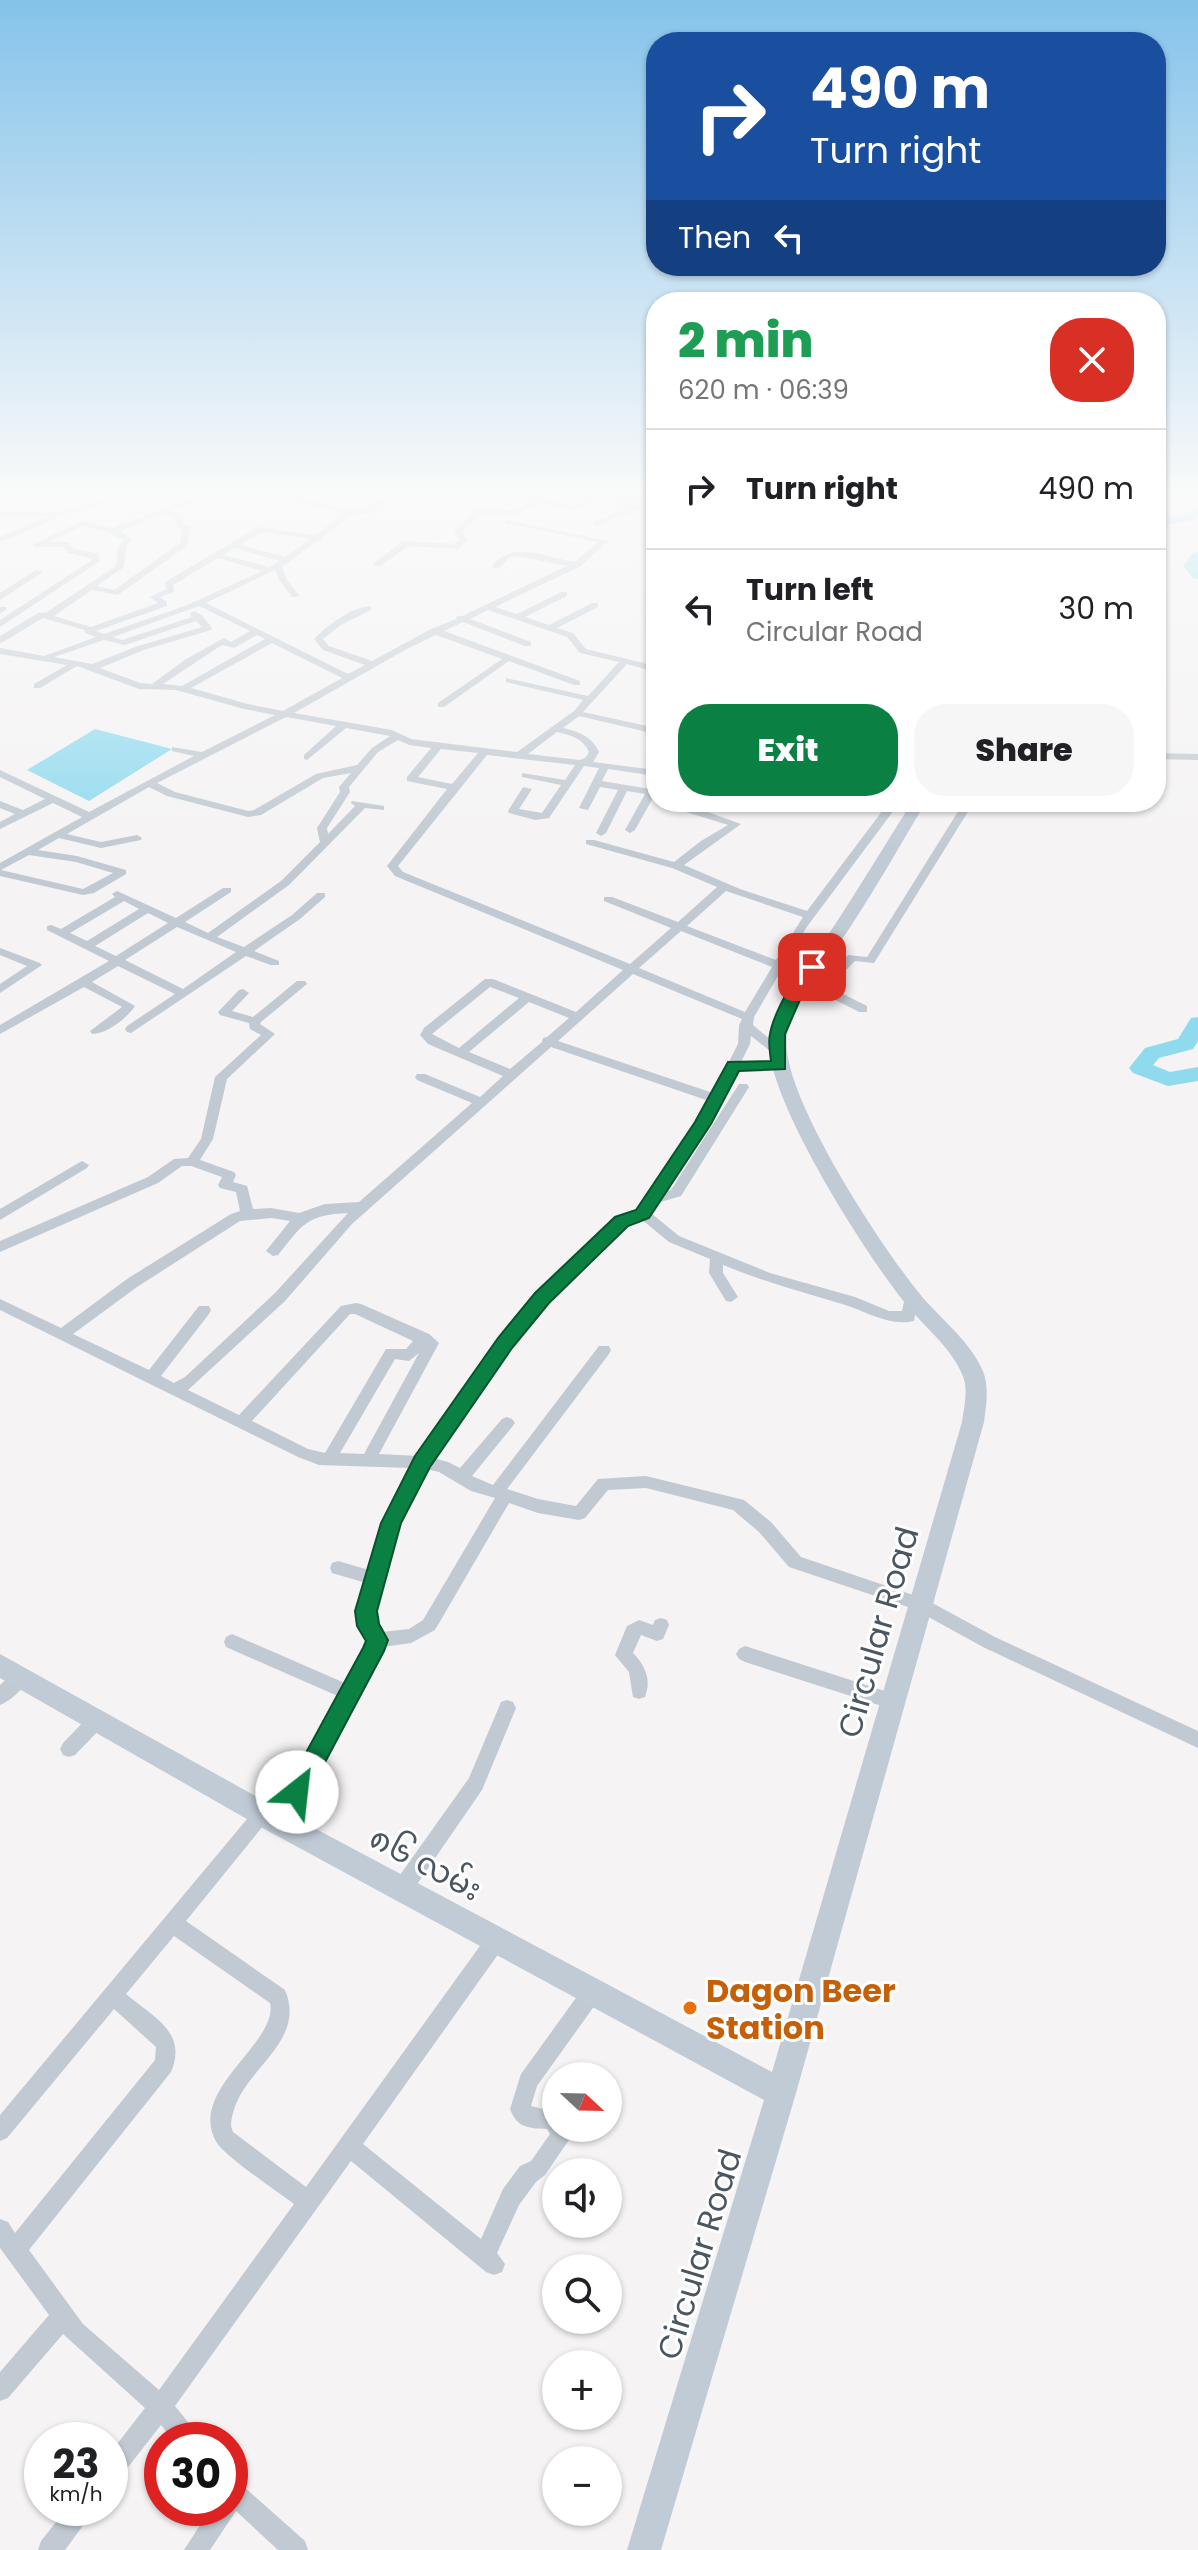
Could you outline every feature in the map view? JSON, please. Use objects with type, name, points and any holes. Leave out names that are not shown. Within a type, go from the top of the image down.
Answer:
[{"type":"main road","points":[[779,1058],[778,1034],[799,985],[840,930],[913,812]]},
{"type":"main road","name":"Circular Road","points":[[644,2550],[781,2093],[973,1422],[977,1393],[973,1373],[958,1351],[911,1297],[859,1223],[790,1098],[779,1058]]},
{"type":"main road","name":"၈၆ လမ်း","points":[[10,1671],[270,1817],[781,2093]]},
{"type":"street","points":[[89,629],[134,614]]},
{"type":"street","points":[[43,657],[171,614]]},
{"type":"street","points":[[91,668],[141,648],[208,628],[195,614]]},
{"type":"street","points":[[222,614],[347,677]]},
{"type":"street","points":[[356,614],[318,639],[326,648],[371,664]]},
{"type":"street","points":[[0,870],[149,783],[470,614]]},
{"type":"street","points":[[509,614],[570,635],[583,651],[646,666]]},
{"type":"street","points":[[518,617],[524,614]]},
{"type":"street","points":[[550,628],[577,614]]},
{"type":"street","points":[[0,640],[41,615],[125,643],[199,617]]},
{"type":"street","points":[[460,618],[528,644]]},
{"type":"street","points":[[155,686],[162,677],[199,657],[217,643],[224,641],[231,646],[257,631]]},
{"type":"street","points":[[434,631],[577,683]]},
{"type":"street","points":[[183,689],[272,639]]},
{"type":"street","points":[[0,651],[76,663],[129,683],[183,689],[284,714],[397,736],[409,742],[646,772]]},
{"type":"street","points":[[441,705],[507,659]]},
{"type":"street","points":[[521,754],[577,713],[625,661]]},
{"type":"street","points":[[37,686],[76,663]]},
{"type":"street","points":[[509,680],[589,699]]},
{"type":"street","points":[[577,713],[646,729]]},
{"type":"street","points":[[307,757],[344,724]]},
{"type":"street","points":[[527,789],[513,811],[541,818],[581,763],[590,759],[594,752],[591,743],[581,736],[556,729]]},
{"type":"street","points":[[327,842],[323,839],[322,828],[340,800],[344,787],[375,750],[397,736]]},
{"type":"street","points":[[438,746],[411,779],[454,787]]},
{"type":"street","points":[[175,749],[201,755]]},
{"type":"street","points":[[485,751],[392,866],[399,874],[631,969],[747,1021],[779,1058]]},
{"type":"street","points":[[1166,756],[1198,757]]},
{"type":"street","points":[[584,808],[605,766]]},
{"type":"street","points":[[149,783],[171,794],[248,814],[269,806],[320,776],[359,768]]},
{"type":"street","points":[[0,773],[91,817]]},
{"type":"street","points":[[526,775],[566,783]]},
{"type":"street","points":[[595,783],[646,792]]},
{"type":"street","points":[[601,833],[624,788]]},
{"type":"street","points":[[0,826],[53,799]]},
{"type":"street","points":[[340,800],[380,808]]},
{"type":"street","points":[[0,804],[22,814]]},
{"type":"street","points":[[630,830],[646,804]]},
{"type":"street","points":[[209,938],[259,904],[327,842],[362,805]]},
{"type":"street","points":[[676,866],[736,824],[734,820],[701,812]]},
{"type":"street","points":[[377,1640],[368,1626],[366,1611],[391,1523],[422,1462],[505,1343],[542,1298],[622,1221],[643,1214],[654,1199],[716,1099],[744,1044],[747,1021],[778,965],[810,916],[888,812]]},
{"type":"street","points":[[794,996],[822,988],[852,957],[870,961],[963,812]]},
{"type":"street","points":[[59,835],[101,845],[137,838]]},
{"type":"street","points":[[590,842],[676,866],[724,887],[810,916]]},
{"type":"street","points":[[0,870],[83,892],[122,872],[77,859],[29,852]]},
{"type":"street","points":[[175,1390],[190,1381],[280,1297],[363,1207],[724,887]]},
{"type":"street","points":[[0,1030],[84,982],[227,890]]},
{"type":"street","points":[[184,994],[56,931],[120,895],[209,938],[275,963]]},
{"type":"street","points":[[131,1029],[246,952],[321,895]]},
{"type":"street","points":[[608,899],[778,965]]},
{"type":"street","points":[[87,946],[147,909]]},
{"type":"street","points":[[0,951],[36,965],[0,989]]},
{"type":"street","points":[[84,982],[129,1006],[96,1031]]},
{"type":"street","points":[[510,1074],[428,1039],[428,1031],[484,983],[495,983],[575,1016]]},
{"type":"street","points":[[192,1162],[207,1139],[221,1077],[269,1034],[254,1026],[255,1021],[301,984]]},
{"type":"street","points":[[822,988],[863,1009]]},
{"type":"street","points":[[243,993],[224,1012],[255,1021]]},
{"type":"street","points":[[461,1053],[528,997]]},
{"type":"street","points":[[547,1041],[716,1099]]},
{"type":"street","points":[[733,1066],[779,1058]]},
{"type":"street","points":[[421,1077],[479,1101]]},
{"type":"street","points":[[654,1199],[676,1193],[743,1087]]},
{"type":"street","points":[[0,1247],[153,1180],[179,1162],[192,1162],[229,1175],[225,1185],[242,1189],[245,1208],[250,1214]]},
{"type":"street","points":[[0,1215],[82,1165]]},
{"type":"street","points":[[61,1335],[142,1276],[236,1217],[271,1213],[300,1218],[325,1209],[363,1207]]},
{"type":"street","points":[[643,1214],[674,1239],[766,1277],[902,1319],[909,1317],[911,1297]]},
{"type":"street","points":[[273,1251],[300,1218]]},
{"type":"street","points":[[717,1256],[716,1273],[731,1297]]},
{"type":"street","points":[[0,1304],[303,1453],[329,1459],[422,1462],[443,1466],[500,1494],[538,1506],[579,1513],[604,1484],[646,1482],[738,1505],[765,1527],[795,1562],[919,1604],[989,1642],[1198,1740]]},
{"type":"street","points":[[241,1423],[346,1310],[356,1308],[432,1342],[368,1461]]},
{"type":"street","points":[[152,1377],[204,1310]]},
{"type":"street","points":[[329,1459],[391,1353],[409,1355],[424,1338]]},
{"type":"street","points":[[377,1640],[403,1639],[420,1633],[429,1625],[500,1494],[604,1350]]},
{"type":"street","points":[[462,1477],[507,1423]]},
{"type":"street","points":[[338,1568],[375,1579]]},
{"type":"street","points":[[639,1691],[637,1669],[624,1655],[625,1646],[639,1627],[657,1634],[661,1625]]},
{"type":"street","points":[[0,2131],[172,1923],[270,1817],[351,1694],[377,1640]]},
{"type":"street","points":[[232,1642],[351,1694]]},
{"type":"street","points":[[745,1654],[891,1701]]},
{"type":"street","points":[[0,1697],[10,1671]]},
{"type":"street","points":[[402,1889],[476,1784],[507,1708]]},
{"type":"street","points":[[69,1749],[97,1720]]},
{"type":"street","points":[[172,1923],[278,1997],[283,2009],[277,2029],[238,2078],[226,2102],[220,2127],[226,2139],[307,2201]]},
{"type":"street","points":[[128,2449],[348,2145],[384,2101],[497,1939]]},
{"type":"street","points":[[542,2119],[527,2118],[520,2109],[528,2081],[593,1991]]},
{"type":"street","points":[[15,2250],[164,2065],[167,2048],[164,2040],[113,1995]]},
{"type":"street","points":[[348,2145],[489,2259],[511,2197],[557,2142]]},
{"type":"street","points":[[0,2230],[75,2332],[161,2407],[173,2422]]},
{"type":"street","points":[[0,2390],[63,2316]]},
{"type":"street","points":[[248,2511],[296,2550]]},
{"type":"street","points":[[50,2550],[68,2526]]},
{"type":"street","points":[[196,2550],[211,2526]]},
{"type":"water","points":[[95,729],[172,749],[89,801],[27,770]]},
{"type":"waterway","points":[[1198,1023],[1186,1044],[1152,1053],[1140,1068],[1168,1079],[1198,1074]]},
{"type":"place","name":"Dagon Beer Station","points":[[690,2008]]},
{"type":"route","points":[[297,1792],[373,1651],[377,1640],[368,1626],[366,1611],[391,1523],[422,1462],[505,1343],[542,1298],[622,1221],[643,1214],[702,1124],[733,1066],[779,1066],[778,1034],[799,985],[812,967]]}]
